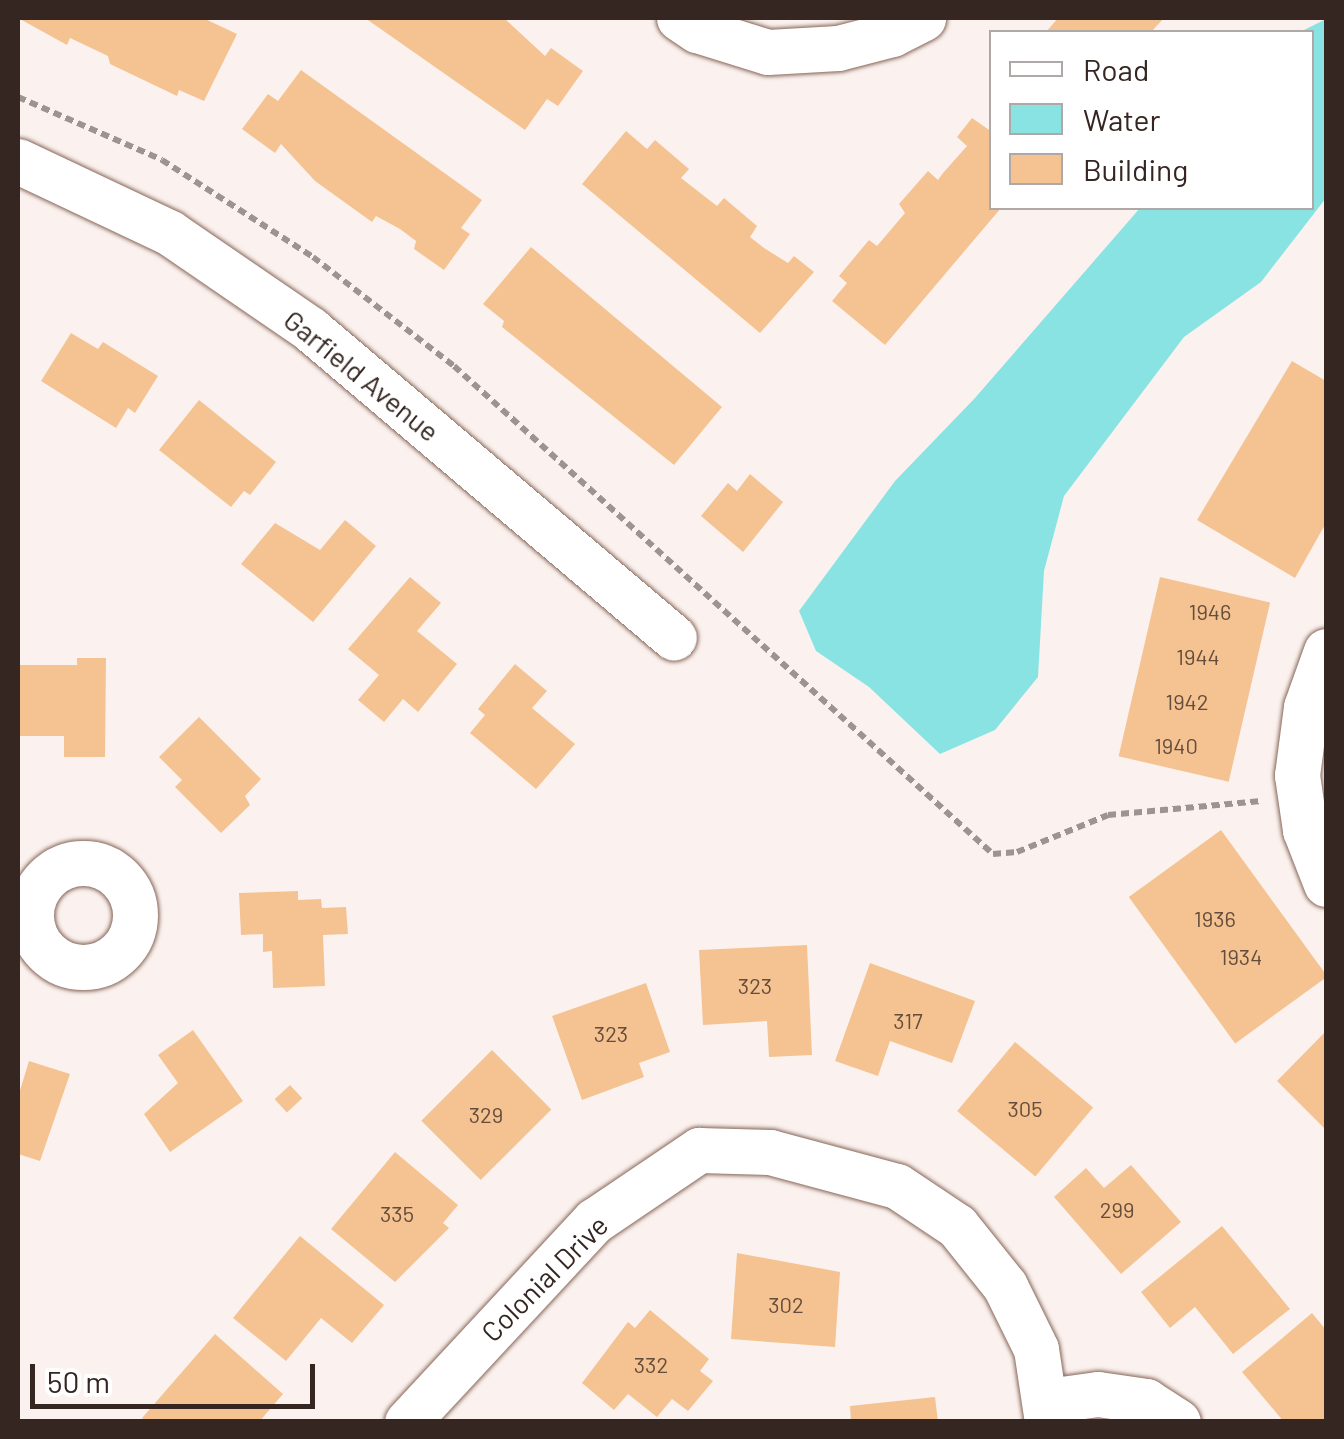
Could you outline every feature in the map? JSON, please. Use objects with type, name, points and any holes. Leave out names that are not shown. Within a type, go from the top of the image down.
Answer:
[{"type":"street","points":[[679,18],[697,30],[768,52],[838,48],[892,34],[923,18]]},
{"type":"street","name":"Garfield Avenue","points":[[18,161],[170,233],[310,329],[674,638]]},
{"type":"street","points":[[1326,651],[1306,707],[1300,798],[1326,884]]},
{"type":"street","name":"Colonial Drive","points":[[407,1422],[594,1222],[699,1150],[770,1152],[897,1186],[958,1226],[1005,1286],[1036,1349],[1047,1411],[1098,1394],[1146,1401],[1178,1422]]},
{"type":"path","points":[[18,97],[162,160],[314,257],[407,330],[994,854],[1017,852],[1108,815],[1300,798]]},
{"type":"water","points":[[1326,19],[1326,198],[1261,282],[1184,337],[1064,496],[1044,571],[1038,677],[995,730],[940,754],[869,687],[816,651],[799,611],[895,481],[975,398],[1138,210],[1314,210],[1314,30],[1304,30]]},
{"type":"building","points":[[18,18],[203,18],[237,34],[204,101],[179,90],[177,96],[110,64],[108,56],[70,38],[67,45]]},
{"type":"building","points":[[365,18],[504,18],[545,56],[551,48],[583,71],[558,106],[547,99],[525,130]]},
{"type":"building","points":[[1058,18],[1164,18],[1153,30],[1048,30]]},
{"type":"building","points":[[301,70],[482,200],[461,228],[470,234],[444,270],[414,249],[416,241],[400,229],[376,216],[372,222],[315,181],[281,144],[275,153],[242,129],[268,94],[278,101]]},
{"type":"building","points":[[972,118],[989,130],[989,210],[999,210],[885,345],[832,301],[847,283],[839,276],[869,240],[877,246],[905,213],[899,204],[928,171],[938,180],[967,146],[957,137]]},
{"type":"building","points":[[626,131],[647,149],[655,140],[689,169],[681,178],[717,206],[724,198],[757,226],[750,237],[764,248],[788,263],[794,256],[814,272],[760,333],[582,184]]},
{"type":"building","points":[[531,247],[722,407],[674,465],[502,327],[504,321],[483,304]]},
{"type":"building","points":[[71,333],[98,349],[103,342],[158,376],[135,413],[128,408],[116,428],[41,381]]},
{"type":"building","points":[[1292,361],[1326,381],[1326,523],[1295,578],[1197,520]]},
{"type":"building","points":[[199,400],[276,462],[250,495],[244,491],[231,507],[159,450]]},
{"type":"building","points":[[750,474],[783,502],[743,552],[701,516],[728,483],[737,491]]},
{"type":"building","points":[[345,520],[376,546],[313,622],[241,564],[275,523],[320,550]]},
{"type":"building","points":[[410,577],[441,603],[417,631],[457,664],[418,712],[403,699],[384,722],[358,700],[379,675],[348,649]]},
{"type":"building","points":[[1160,577],[1270,602],[1229,782],[1119,756]]},
{"type":"building","points":[[77,658],[106,658],[105,757],[64,757],[64,736],[18,736],[18,665],[77,665]]},
{"type":"building","points":[[515,664],[547,691],[532,708],[575,744],[536,789],[470,733],[485,715],[478,709]]},
{"type":"building","points":[[199,717],[261,779],[245,796],[250,805],[221,833],[175,787],[182,780],[159,757]]},
{"type":"building","points":[[1221,830],[1326,975],[1235,1043],[1129,897]]},
{"type":"building","points":[[298,891],[298,900],[321,899],[322,908],[346,907],[348,934],[323,935],[325,986],[273,988],[272,951],[263,952],[263,934],[241,935],[239,893]]},
{"type":"building","points":[[807,945],[812,1055],[769,1057],[767,1021],[703,1025],[699,950]]},
{"type":"building","points":[[870,963],[975,1001],[952,1063],[890,1041],[878,1076],[835,1061]]},
{"type":"building","points":[[646,983],[670,1052],[639,1063],[644,1077],[582,1100],[552,1016]]},
{"type":"building","points":[[193,1030],[243,1101],[170,1152],[144,1114],[178,1083],[158,1055]]},
{"type":"building","points":[[1326,1031],[1326,1130],[1277,1081]]},
{"type":"building","points":[[1015,1042],[1093,1108],[1035,1177],[957,1111]]},
{"type":"building","points":[[492,1050],[551,1109],[481,1180],[421,1121]]},
{"type":"building","points":[[29,1061],[70,1074],[40,1161],[18,1154],[18,1097]]},
{"type":"building","points":[[290,1085],[302,1098],[287,1112],[275,1099]]},
{"type":"building","points":[[395,1152],[458,1205],[443,1223],[449,1228],[395,1282],[331,1229]]},
{"type":"building","points":[[1131,1165],[1181,1222],[1121,1274],[1054,1197],[1086,1168],[1104,1188]]},
{"type":"building","points":[[1222,1226],[1290,1309],[1233,1354],[1195,1307],[1170,1328],[1141,1292]]},
{"type":"building","points":[[300,1236],[384,1305],[352,1343],[321,1318],[286,1361],[233,1318]]},
{"type":"building","points":[[737,1253],[840,1272],[835,1347],[731,1339]]},
{"type":"building","points":[[650,1310],[709,1359],[700,1371],[713,1381],[688,1411],[672,1399],[657,1417],[628,1394],[614,1410],[582,1383],[628,1322],[635,1328]]},
{"type":"building","points":[[1312,1313],[1326,1330],[1326,1422],[1284,1422],[1242,1372]]},
{"type":"building","points":[[215,1334],[283,1394],[259,1422],[147,1422],[142,1418]]},
{"type":"building","points":[[935,1397],[938,1422],[851,1422],[850,1406]]}]
